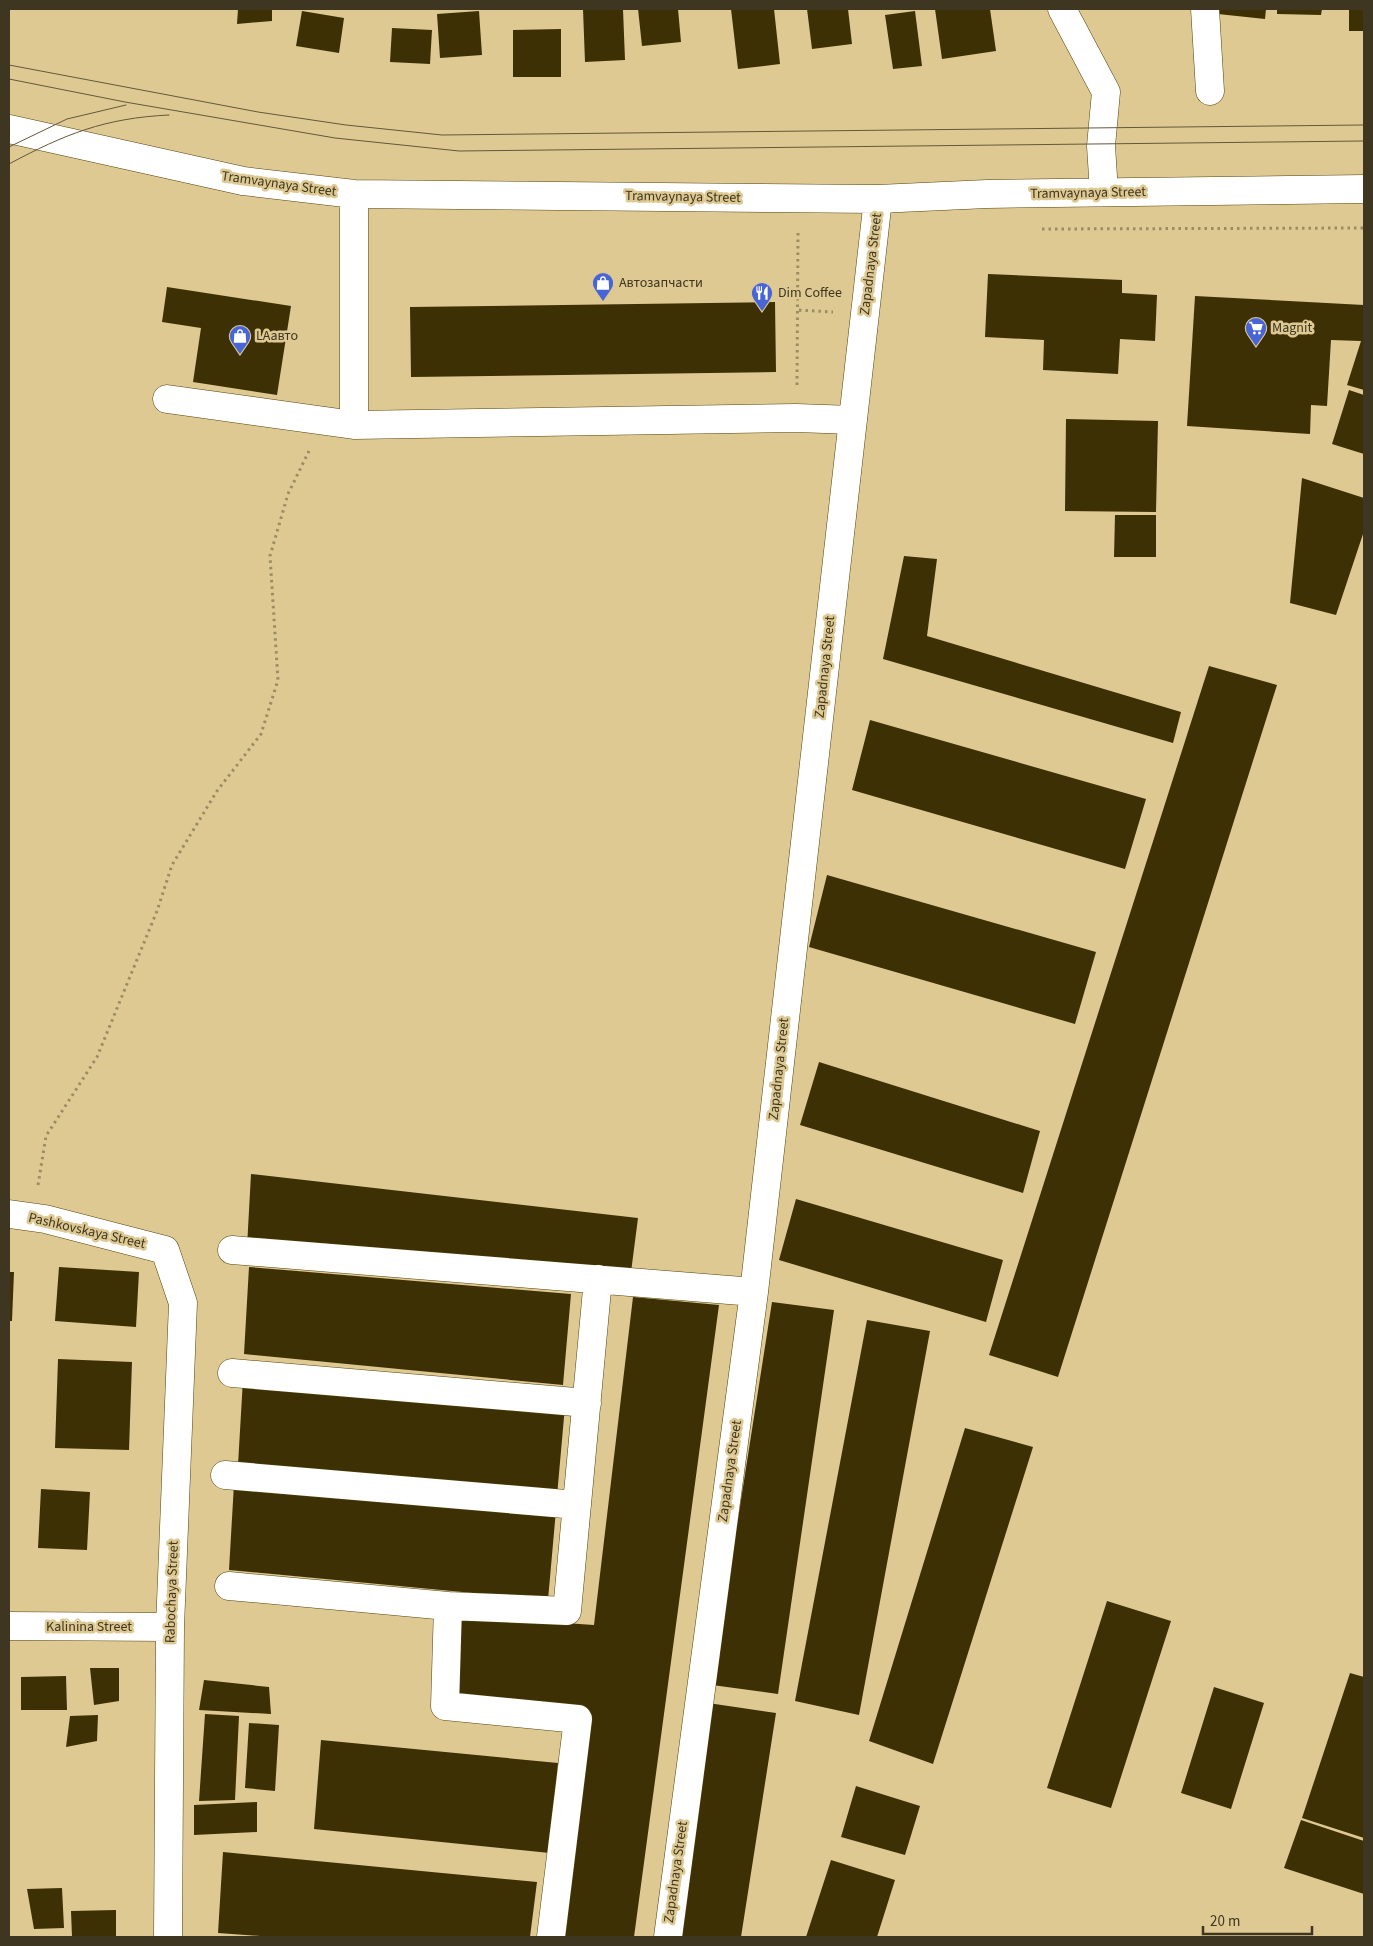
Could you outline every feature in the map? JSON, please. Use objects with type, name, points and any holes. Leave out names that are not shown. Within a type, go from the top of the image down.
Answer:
[{"type":"street","points":[[1062,9],[1106,92],[1101,146],[1104,192]]},
{"type":"street","points":[[1205,9],[1210,91]]},
{"type":"street","name":"Tramvaynaya Street","points":[[9,129],[243,181],[354,194],[878,199],[987,194],[1364,189]]},
{"type":"street","points":[[354,194],[354,425]]},
{"type":"street","name":"Zapadnaya Street","points":[[668,1937],[754,1292],[878,199]]},
{"type":"street","points":[[167,399],[354,425],[796,418],[853,420]]},
{"type":"street","name":"Pashkovskaya Street","points":[[20,1216],[165,1250]]},
{"type":"street","name":"Rabochaya Street","points":[[165,1250],[183,1303],[170,1627],[168,1937]]},
{"type":"street","points":[[232,1250],[754,1292]]},
{"type":"street","points":[[229,1586],[448,1606],[568,1611],[598,1279]]},
{"type":"street","points":[[232,1373],[587,1402]]},
{"type":"street","points":[[225,1475],[577,1505]]},
{"type":"street","points":[[448,1606],[445,1706],[578,1719],[550,1937]]},
{"type":"street","name":"Kalinina Street","points":[[9,1626],[170,1627]]},
{"type":"path","points":[[1035,229],[1364,228]]},
{"type":"path","points":[[796,418],[798,229]]},
{"type":"path","points":[[20,1216],[46,1136],[97,1058],[157,911],[172,865],[217,791],[261,734],[278,680],[270,556],[288,494],[324,420]]},
{"type":"building","points":[[238,9],[272,9],[272,21],[237,24]]},
{"type":"building","points":[[583,9],[623,9],[625,60],[585,62]]},
{"type":"building","points":[[638,9],[678,9],[681,42],[642,46]]},
{"type":"building","points":[[731,9],[774,9],[780,64],[738,69]]},
{"type":"building","points":[[807,9],[848,9],[852,44],[812,49]]},
{"type":"building","points":[[935,9],[990,9],[996,51],[942,59]]},
{"type":"building","points":[[1219,9],[1266,9],[1265,19],[1218,14]]},
{"type":"building","points":[[1277,9],[1322,9],[1321,15],[1277,14]]},
{"type":"building","points":[[1349,9],[1364,9],[1364,31],[1349,31]]},
{"type":"building","points":[[302,11],[344,18],[339,53],[296,46]]},
{"type":"building","points":[[479,11],[482,55],[440,58],[437,14]]},
{"type":"building","points":[[915,11],[922,66],[893,69],[885,15]]},
{"type":"building","points":[[392,28],[432,30],[430,64],[390,62]]},
{"type":"building","points":[[561,29],[561,77],[513,77],[513,30]]},
{"type":"building","points":[[988,274],[1122,280],[1122,293],[1157,295],[1155,341],[1120,339],[1118,374],[1043,370],[1044,340],[985,337]]},
{"type":"building","name":"LAавто","points":[[167,287],[291,306],[277,395],[193,382],[201,328],[162,322]]},
{"type":"building","points":[[1195,296],[1364,305],[1364,390],[1347,385],[1361,341],[1331,340],[1327,406],[1311,405],[1310,434],[1187,426]]},
{"type":"building","points":[[775,302],[776,372],[411,377],[410,307]]},
{"type":"building","points":[[1349,390],[1364,395],[1364,454],[1332,444]]},
{"type":"building","points":[[1066,419],[1158,421],[1156,512],[1065,511]]},
{"type":"building","points":[[1302,478],[1364,498],[1364,531],[1336,615],[1290,603]]},
{"type":"building","points":[[1115,515],[1156,515],[1156,557],[1114,557]]},
{"type":"building","points":[[904,556],[937,559],[927,636],[1181,712],[1173,743],[883,659]]},
{"type":"building","points":[[1209,666],[1277,685],[1058,1377],[989,1355]]},
{"type":"building","points":[[870,720],[1146,799],[1125,869],[852,790]]},
{"type":"building","points":[[827,875],[1096,952],[1075,1024],[809,947]]},
{"type":"building","points":[[819,1062],[1040,1131],[1023,1193],[800,1125]]},
{"type":"building","points":[[251,1174],[638,1218],[630,1280],[247,1247]]},
{"type":"building","points":[[796,1199],[1003,1260],[986,1322],[779,1260]]},
{"type":"building","points":[[59,1267],[139,1272],[136,1327],[55,1321]]},
{"type":"building","points":[[249,1267],[571,1294],[563,1385],[244,1354]]},
{"type":"building","points":[[9,1272],[14,1272],[12,1321],[9,1321]]},
{"type":"building","points":[[633,1297],[719,1305],[634,1937],[557,1937],[580,1713],[454,1697],[460,1616],[594,1625]]},
{"type":"building","points":[[772,1302],[834,1310],[778,1694],[712,1685]]},
{"type":"building","points":[[867,1320],[930,1331],[859,1715],[795,1701]]},
{"type":"building","points":[[58,1359],[132,1362],[129,1450],[55,1448]]},
{"type":"building","points":[[243,1379],[565,1406],[557,1496],[238,1465]]},
{"type":"building","points":[[965,1428],[1033,1447],[933,1764],[869,1741]]},
{"type":"building","points":[[234,1484],[556,1510],[548,1600],[229,1570]]},
{"type":"building","points":[[41,1489],[90,1492],[87,1550],[38,1548]]},
{"type":"building","points":[[1107,1601],[1171,1621],[1111,1808],[1047,1788]]},
{"type":"building","points":[[90,1668],[119,1668],[119,1701],[94,1705]]},
{"type":"building","points":[[1350,1673],[1364,1677],[1364,1838],[1302,1818]]},
{"type":"building","points":[[66,1676],[67,1710],[21,1710],[21,1677]]},
{"type":"building","points":[[204,1680],[269,1687],[271,1714],[199,1710]]},
{"type":"building","points":[[1214,1687],[1264,1703],[1231,1809],[1181,1793]]},
{"type":"building","points":[[708,1703],[776,1713],[741,1937],[676,1937]]},
{"type":"building","points":[[205,1714],[239,1716],[235,1800],[199,1801]]},
{"type":"building","points":[[98,1715],[97,1741],[66,1747],[70,1716]]},
{"type":"building","points":[[249,1723],[279,1725],[275,1791],[245,1788]]},
{"type":"building","points":[[321,1740],[558,1763],[550,1853],[314,1829]]},
{"type":"building","points":[[856,1786],[920,1806],[905,1855],[841,1837]]},
{"type":"building","points":[[257,1802],[257,1832],[194,1835],[194,1805]]},
{"type":"building","points":[[1301,1820],[1364,1841],[1364,1894],[1284,1868]]},
{"type":"building","points":[[223,1852],[537,1882],[530,1937],[273,1937],[218,1933]]},
{"type":"building","points":[[831,1860],[895,1880],[877,1937],[806,1937]]},
{"type":"building","points":[[62,1888],[64,1928],[34,1929],[27,1889]]},
{"type":"building","points":[[116,1910],[116,1937],[72,1937],[71,1911]]},
{"type":"tram line","points":[[9,65],[258,112],[346,125],[442,135],[1364,125]]},
{"type":"tram line","points":[[9,79],[125,102],[335,138],[459,151],[1364,141]]},
{"type":"tram line","points":[[9,147],[67,119],[126,105]]},
{"type":"tram line","points":[[9,164],[49,144],[86,129],[125,120],[169,115]]},
{"type":"place","name":"Автозапчасти","points":[[603,302]]},
{"type":"place","name":"Dim Coffee","points":[[762,312]]},
{"type":"place","name":"Magnit","points":[[1256,347]]},
{"type":"place","name":"LAавто","points":[[240,355]]}]
